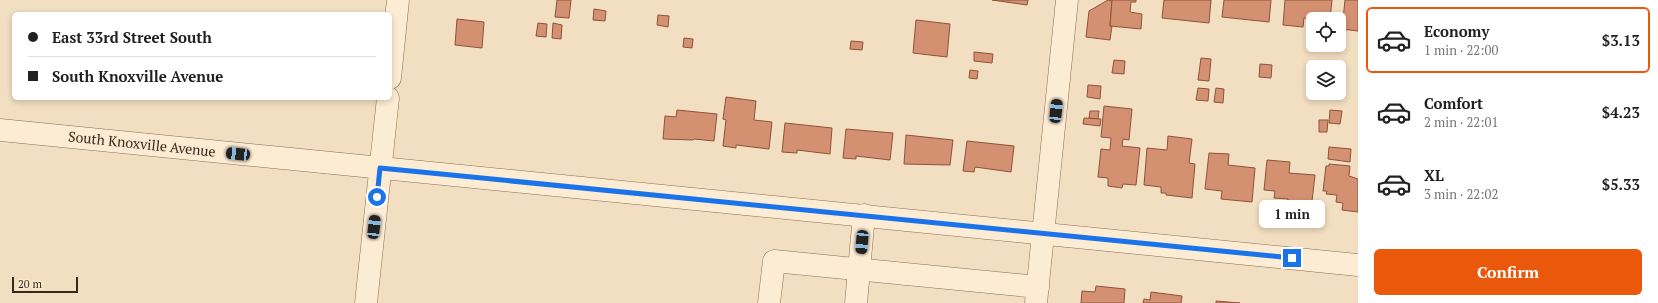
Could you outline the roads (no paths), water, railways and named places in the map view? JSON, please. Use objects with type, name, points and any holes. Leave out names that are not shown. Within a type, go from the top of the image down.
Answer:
[{"type":"street","points":[[392,58],[398,0]]},
{"type":"street","points":[[769,303],[774,261],[859,270],[1037,295],[1067,0]]},
{"type":"street","points":[[366,303],[388,100]]},
{"type":"street","name":"South Knoxville Avenue","points":[[0,130],[1358,265]]},
{"type":"street","points":[[856,303],[864,215]]}]
